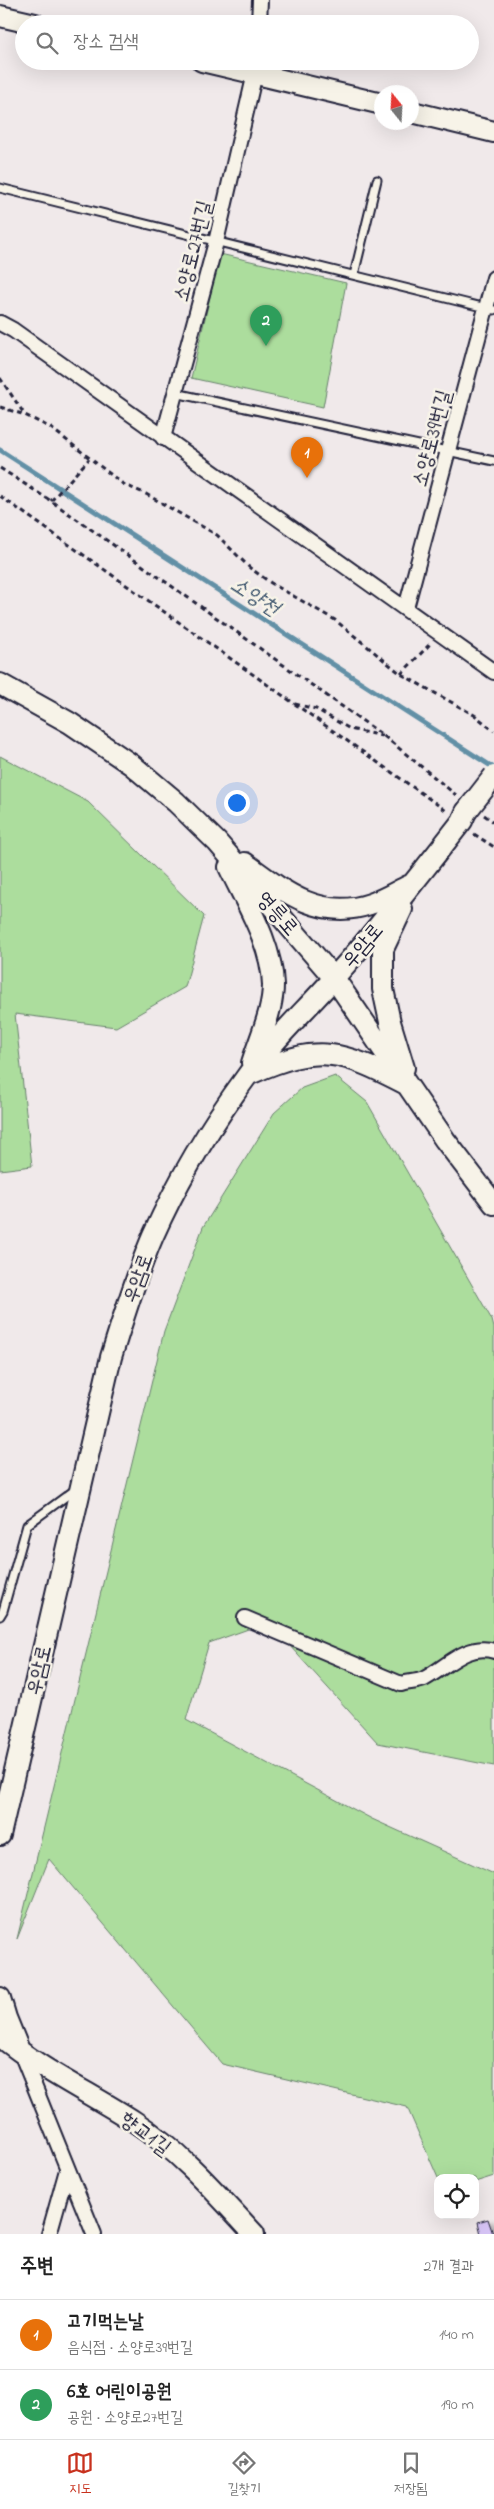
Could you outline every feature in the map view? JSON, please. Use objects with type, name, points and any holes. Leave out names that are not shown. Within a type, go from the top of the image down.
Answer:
[{"type":"main road","points":[[0,16],[15,19]]},
{"type":"main road","points":[[266,70],[374,102]]},
{"type":"main road","points":[[419,114],[494,132]]},
{"type":"main road","name":"영릉로","points":[[0,684],[70,723],[132,765],[176,802],[217,842],[334,978],[410,1086],[445,1140],[494,1204]]},
{"type":"main road","name":"우암로","points":[[0,1835],[111,1357],[129,1297],[153,1236],[182,1178],[218,1117],[248,1075],[282,1032],[334,978],[414,883],[494,776]]},
{"type":"main road","points":[[217,842],[274,884],[313,906],[340,909],[370,904],[414,883]]},
{"type":"main road","points":[[217,842],[259,930],[269,960],[273,986],[267,1015],[248,1075]]},
{"type":"main road","points":[[410,1086],[390,1022],[383,989],[383,949],[414,883]]},
{"type":"main road","points":[[248,1075],[281,1060],[307,1054],[334,1055],[365,1063],[410,1086]]},
{"type":"main road","points":[[0,1998],[20,2053],[0,2054]]},
{"type":"main road","name":"향교1길","points":[[0,2036],[20,2053],[136,2123],[204,2182],[254,2234]]},
{"type":"street","points":[[259,15],[260,0]]},
{"type":"street","name":"소양로27번길","points":[[163,438],[216,242],[255,70]]},
{"type":"street","name":"소양로39번길","points":[[406,608],[448,451],[490,308],[494,278]]},
{"type":"street","points":[[0,323],[13,330],[494,672]]},
{"type":"street","points":[[245,1618],[401,1684],[422,1680],[468,1651],[489,1650],[494,1652]]},
{"type":"street","name":"향교1길","points":[[20,2053],[94,2234]]},
{"type":"street","points":[[50,2234],[67,2170]]},
{"type":"lane","points":[[354,275],[377,180]]},
{"type":"lane","points":[[0,188],[490,308]]},
{"type":"lane","points":[[175,393],[494,461]]},
{"type":"lane","points":[[0,1616],[27,1525],[81,1486]]},
{"type":"path","points":[[0,378],[25,415]]},
{"type":"path","points":[[0,407],[25,415],[51,428],[123,484],[146,494],[217,535],[250,568],[270,583],[335,620],[401,674],[476,716],[494,731]]},
{"type":"path","points":[[51,501],[89,459]]},
{"type":"path","points":[[0,468],[51,501],[384,736],[467,811],[481,840],[494,848]]},
{"type":"path","points":[[0,496],[292,703],[467,811],[494,822]]},
{"type":"path","points":[[401,674],[441,633]]},
{"type":"path","points":[[292,703],[316,709],[350,729],[384,736]]},
{"type":"green space","points":[[220,254],[346,283],[323,407],[191,378]]},
{"type":"green space","points":[[0,756],[88,802],[204,916],[185,987],[116,1027],[15,1014],[32,1166],[0,1170]]},
{"type":"green space","points":[[335,1076],[367,1102],[492,1320],[494,1328],[494,1766],[378,1743],[268,1622],[209,1643],[186,1720],[372,1819],[494,1874],[494,2176],[479,2181],[479,2174],[436,2174],[407,2107],[222,2064],[49,1859],[17,1939],[164,1331],[203,1227],[274,1113],[302,1088]]},
{"type":"building","points":[[488,2219],[493,2234],[481,2234],[478,2222]]},
{"type":"waterway","name":"소양천","points":[[0,450],[494,768]]},
{"type":"place","name":"6호 어린이공원","points":[[266,346]]},
{"type":"place","name":"고기먹는날","points":[[307,478]]}]
